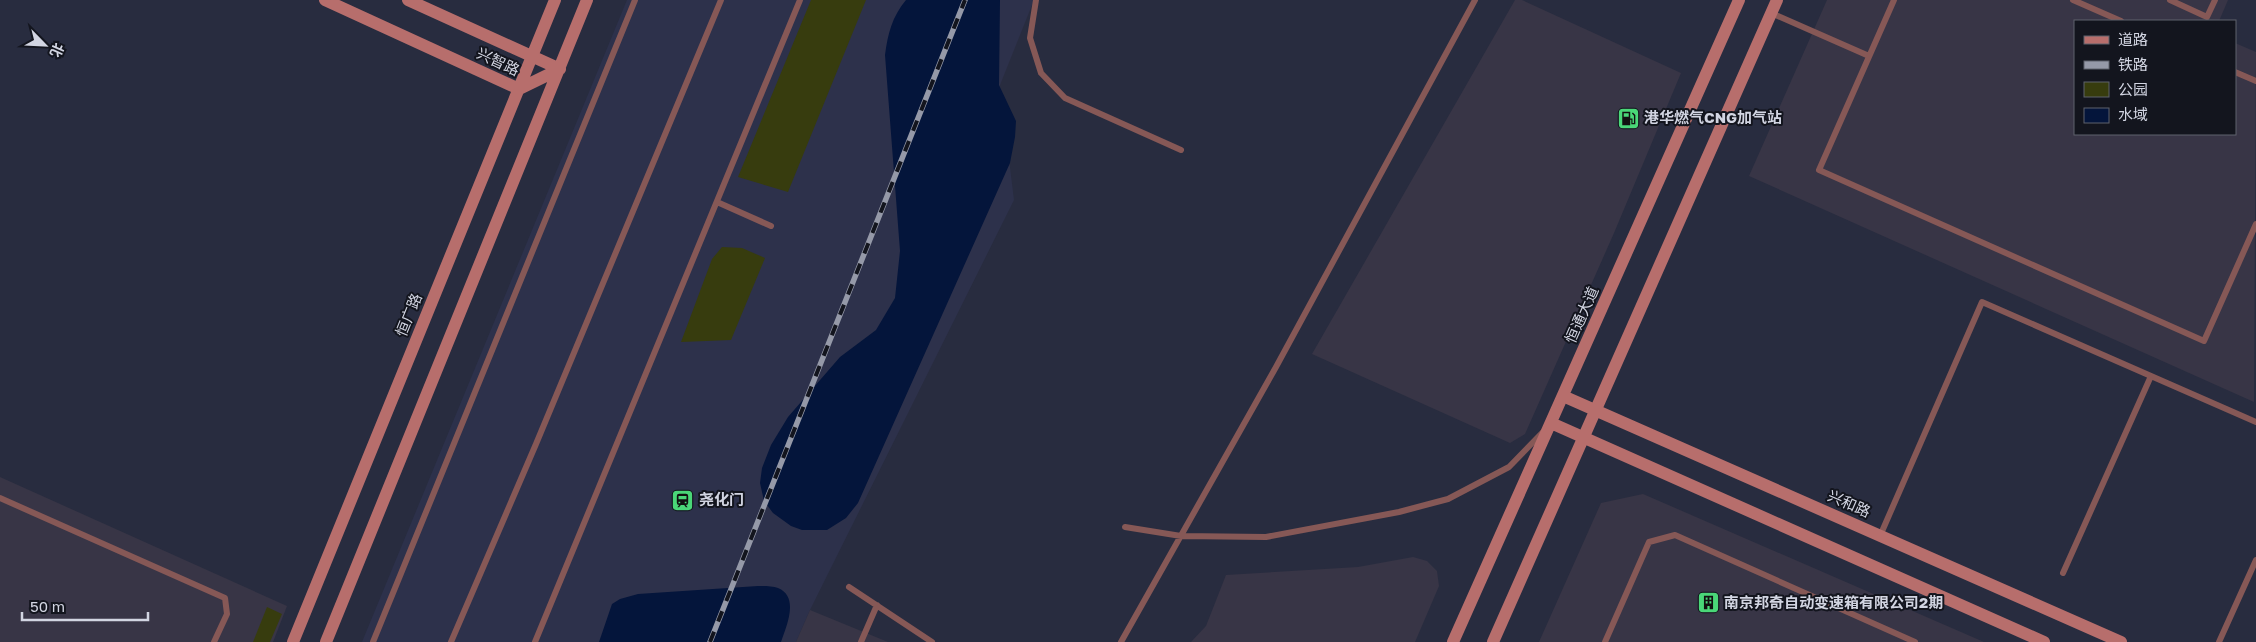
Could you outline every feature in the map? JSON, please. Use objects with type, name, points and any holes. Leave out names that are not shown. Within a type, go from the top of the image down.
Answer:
[{"type":"main road","name":"兴智路","points":[[325,0],[519,89],[560,69]]},
{"type":"main road","name":"兴智路","points":[[408,0],[532,58],[560,69]]},
{"type":"main road","name":"恒广路","points":[[293,642],[555,0]]},
{"type":"main road","points":[[326,642],[588,0]]},
{"type":"main road","name":"恒通大道","points":[[1453,642],[1739,0]]},
{"type":"main road","points":[[1493,642],[1777,0]]},
{"type":"main road","name":"兴和路","points":[[1563,396],[2121,642]]},
{"type":"main road","points":[[1551,423],[2038,641]]},
{"type":"lane","points":[[372,642],[635,0]]},
{"type":"lane","points":[[451,642],[536,444],[721,0]]},
{"type":"lane","points":[[535,642],[800,0]]},
{"type":"lane","points":[[1036,0],[1030,38],[1041,73],[1065,98],[1181,150]]},
{"type":"lane","points":[[1121,642],[1276,367],[1475,0]]},
{"type":"lane","points":[[1894,0],[1819,170],[2204,341],[2256,224]]},
{"type":"lane","points":[[2073,0],[2119,20]]},
{"type":"lane","points":[[2170,0],[2207,16],[2215,0]]},
{"type":"lane","points":[[1771,13],[1869,56]]},
{"type":"lane","points":[[2236,72],[2256,82]]},
{"type":"lane","points":[[717,202],[771,226]]},
{"type":"lane","points":[[1880,536],[1982,302],[2256,422]]},
{"type":"lane","points":[[2062,573],[2151,376]]},
{"type":"lane","points":[[1125,527],[1181,536],[1266,537],[1399,512],[1448,499],[1509,467],[1551,423]]},
{"type":"lane","points":[[0,498],[225,598],[226,614],[214,642]]},
{"type":"lane","points":[[1605,642],[1649,542],[1675,535],[1915,642]]},
{"type":"lane","points":[[2219,642],[2256,560]]},
{"type":"lane","points":[[849,587],[932,642]]},
{"type":"lane","points":[[861,642],[877,605]]},
{"type":"shaded area","points":[[627,0],[1034,0],[1000,85],[1014,200],[810,610],[796,642],[362,642]]},
{"type":"shaded area","points":[[1515,0],[1522,0],[1681,73],[1614,233],[1525,434],[1510,443],[1312,354]]},
{"type":"shaded area","points":[[1827,0],[2228,0],[2219,20],[2074,20],[2074,135],[2236,135],[2236,43],[2256,52],[2254,402],[1749,176]]},
{"type":"shaded area","points":[[0,477],[287,606],[273,642],[0,642]]},
{"type":"shaded area","points":[[1643,494],[1984,642],[1539,642],[1601,503]]},
{"type":"shaded area","points":[[1413,557],[1427,561],[1437,571],[1439,586],[1415,642],[1191,642],[1206,626],[1226,575],[1358,567]]},
{"type":"shaded area","points":[[810,610],[888,642],[796,642]]},
{"type":"green space","points":[[811,0],[866,0],[788,192],[738,177]]},
{"type":"green space","points":[[722,247],[742,248],[765,258],[731,340],[681,342],[712,259]]},
{"type":"green space","points":[[267,607],[282,614],[270,642],[253,642]]},
{"type":"water","points":[[906,0],[1000,0],[999,85],[1016,121],[1010,163],[858,503],[846,518],[827,530],[802,530],[791,526],[773,513],[764,501],[760,483],[762,468],[771,445],[788,417],[840,357],[876,330],[895,298],[900,251],[885,55],[891,26]]},
{"type":"water","points":[[758,586],[778,588],[785,592],[788,598],[790,613],[781,642],[599,642],[612,604],[620,599],[638,594]]},
{"type":"railway","points":[[710,642],[965,0]]},
{"type":"place","name":"港华燃气CNG加气站","points":[[1628,118]]},
{"type":"place","name":"尧化门","points":[[683,500]]},
{"type":"place","name":"南京邦奇自动变速箱有限公司2期","points":[[1708,603]]}]
